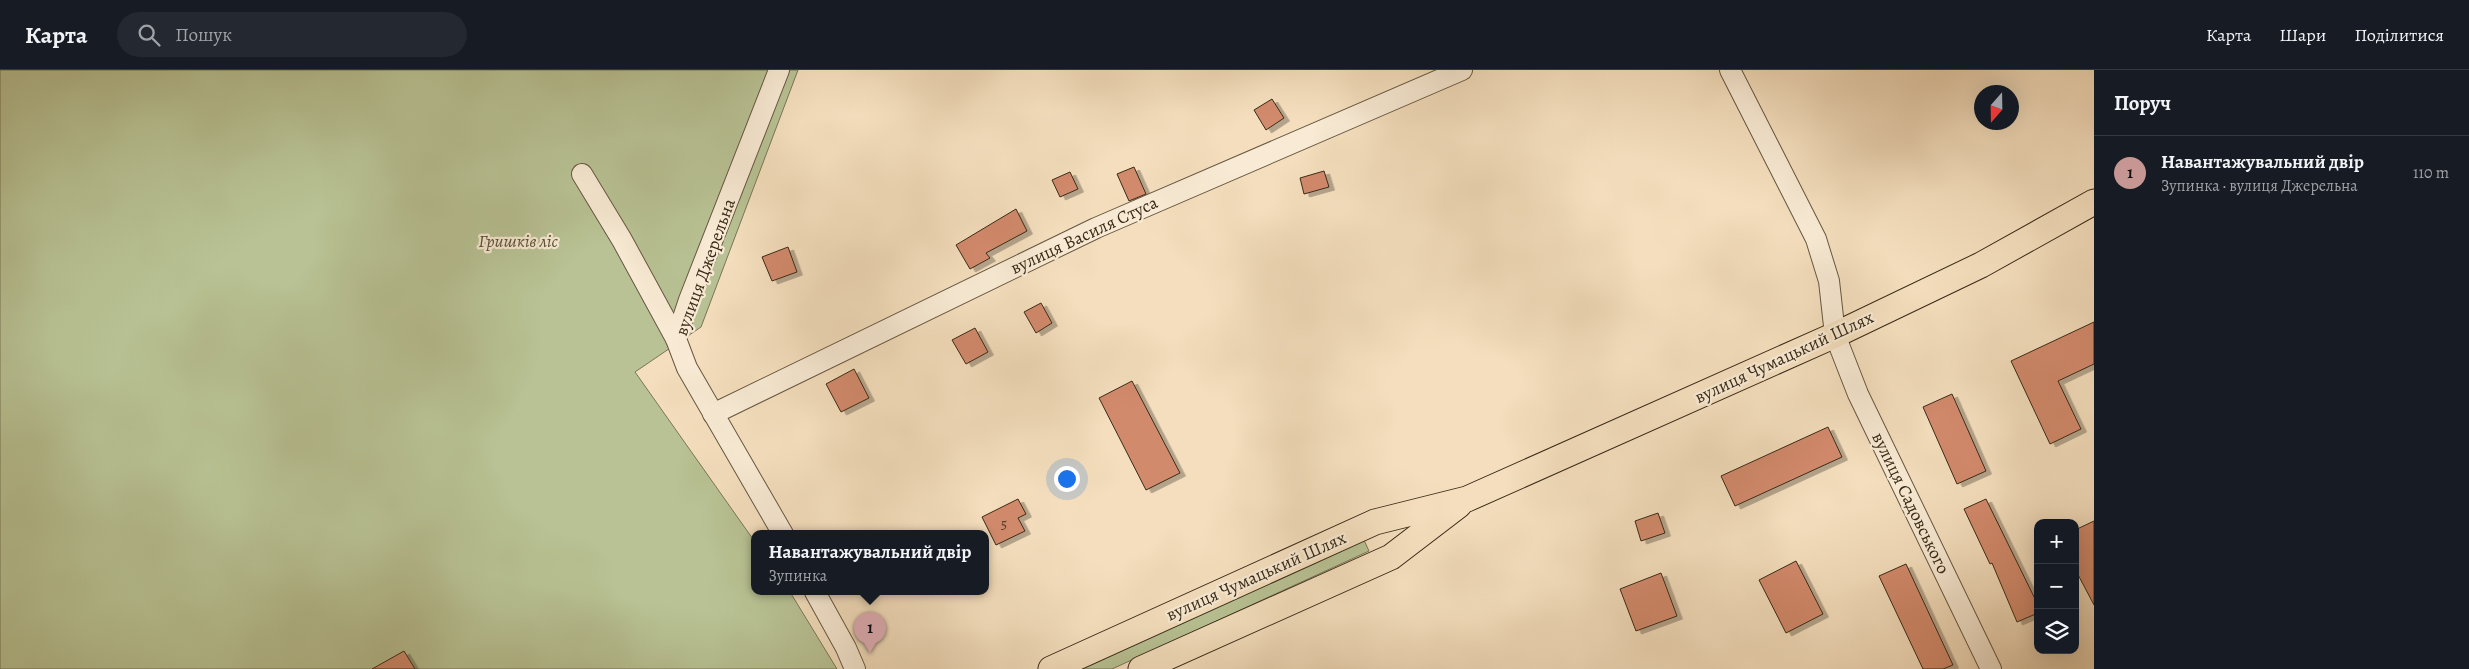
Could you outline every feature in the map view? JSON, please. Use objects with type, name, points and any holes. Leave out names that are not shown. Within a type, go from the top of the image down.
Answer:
[{"type":"main road","name":"вулиця Чумацький Шлях","points":[[1051,669],[1375,522],[1467,499],[1835,335],[1981,264],[2094,202]]},
{"type":"main road","name":"вулиця Чумацький Шлях","points":[[1140,669],[1391,557],[1467,499]]},
{"type":"street","points":[[777,75],[796,70]]},
{"type":"street","name":"вулиця Василя Стуса","points":[[713,414],[1096,228],[1462,70]]},
{"type":"street","name":"вулиця Садовського","points":[[1730,70],[1816,239],[1829,281],[1835,335],[1858,394],[1991,669]]},
{"type":"street","name":"вулиця Джерельна","points":[[777,75],[689,300],[676,339],[687,368],[781,530]]},
{"type":"street","points":[[582,174],[622,240],[676,339]]},
{"type":"street","points":[[817,595],[846,648],[855,669]]},
{"type":"green space","name":"Гришків ліс","points":[[0,70],[798,70],[701,327],[635,372],[751,536],[751,595],[792,595],[837,669],[0,669]]},
{"type":"green space","points":[[1363,538],[1369,551],[1112,669],[1078,669]]},
{"type":"building","points":[[1272,99],[1284,118],[1266,130],[1254,110]]},
{"type":"building","points":[[1134,167],[1146,194],[1129,201],[1117,174]]},
{"type":"building","points":[[1324,171],[1329,187],[1304,194],[1300,178]]},
{"type":"building","points":[[1070,172],[1078,189],[1060,197],[1052,180]]},
{"type":"building","points":[[1016,209],[1027,231],[986,253],[990,258],[970,269],[956,245]]},
{"type":"building","points":[[788,247],[797,272],[772,281],[762,257]]},
{"type":"building","points":[[1041,303],[1052,323],[1036,333],[1024,312]]},
{"type":"building","points":[[2094,322],[2094,364],[2058,381],[2081,429],[2050,444],[2011,361]]},
{"type":"building","points":[[975,328],[988,352],[966,364],[952,340]]},
{"type":"building","points":[[854,369],[869,398],[841,412],[826,384]]},
{"type":"building","points":[[1132,381],[1180,473],[1146,490],[1099,398]]},
{"type":"building","points":[[1952,394],[1986,471],[1957,484],[1923,407]]},
{"type":"building","points":[[1828,427],[1842,457],[1735,506],[1721,476]]},
{"type":"building","points":[[1018,499],[1026,514],[1018,518],[1025,531],[996,545],[982,517]]},
{"type":"building","points":[[1986,499],[2034,597],[2034,615],[2017,622],[1992,563],[1990,564],[1964,509]]},
{"type":"building","points":[[1658,513],[1665,533],[1641,541],[1635,521]]},
{"type":"building","points":[[2094,521],[2094,605],[2079,577],[2079,528]]},
{"type":"building","points":[[1796,561],[1823,614],[1786,633],[1759,580]]},
{"type":"building","points":[[1906,564],[1953,665],[1943,669],[1923,669],[1879,576]]},
{"type":"building","points":[[1661,573],[1677,616],[1636,631],[1620,589]]},
{"type":"building","points":[[404,651],[415,669],[372,669]]},
{"type":"place","name":"Навантажувальний двір","points":[[870,653]]}]
